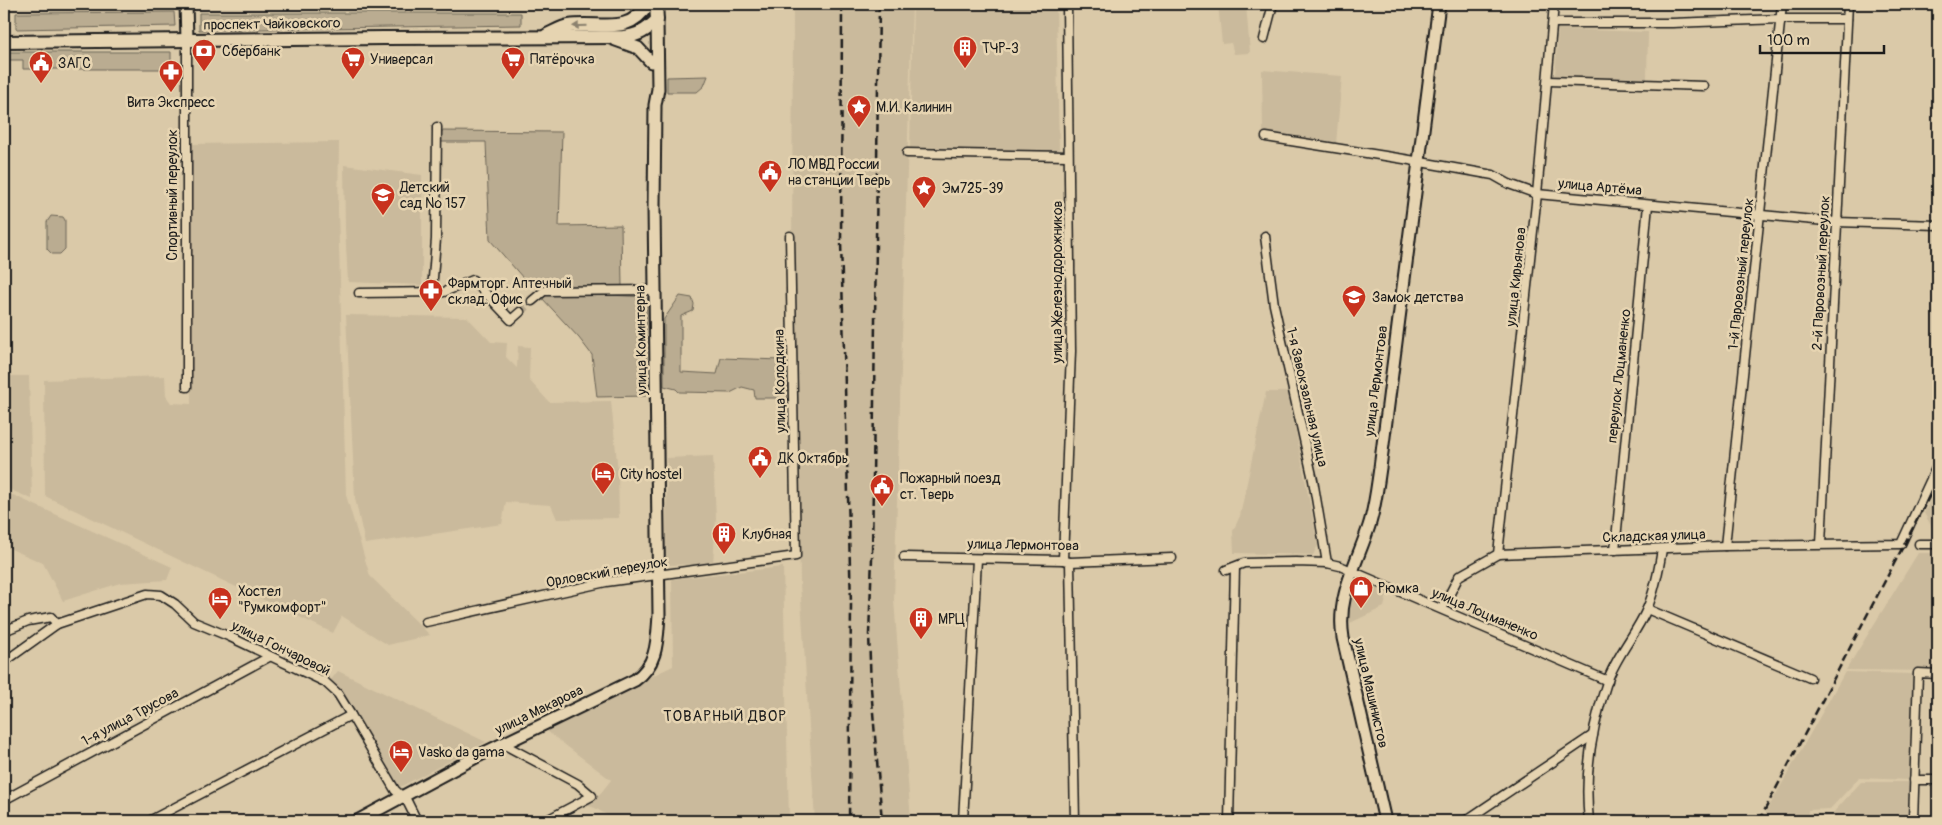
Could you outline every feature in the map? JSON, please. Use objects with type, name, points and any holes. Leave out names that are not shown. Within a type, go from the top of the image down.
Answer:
[{"type":"main road","name":"Спортивный переулок","points":[[186,4],[187,40]]},
{"type":"main road","points":[[622,25],[639,16],[649,4]]},
{"type":"main road","name":"улица Коминтерна","points":[[649,4],[650,29],[658,89],[655,105],[658,574]]},
{"type":"main road","name":"улица Коминтерна","points":[[650,29],[656,4]]},
{"type":"main road","name":"улица Лермонтова","points":[[1352,572],[1370,524],[1380,468],[1439,4]]},
{"type":"main road","name":"проспект Чайковского","points":[[540,38],[568,26],[622,25]]},
{"type":"main road","points":[[607,38],[638,48],[654,58],[655,45],[650,29],[622,25]]},
{"type":"main road","name":"проспект Чайковского","points":[[4,42],[607,38],[628,37],[650,29]]},
{"type":"main road","name":"улица Машинистов","points":[[1352,572],[1342,606],[1342,633],[1385,821]]},
{"type":"main road","name":"улица Макарова","points":[[357,821],[503,744],[635,680],[645,672],[656,651],[659,615],[658,574]]},
{"type":"street","name":"улица Железнодорожников","points":[[1067,4],[1071,350],[1067,561],[1074,821]]},
{"type":"street","points":[[1264,39],[1273,4]]},
{"type":"street","name":"улица Кирьянова","points":[[1498,554],[1549,80],[1554,4]]},
{"type":"street","name":"1-й Паровозный переулок","points":[[1725,546],[1782,4]]},
{"type":"street","name":"2-й Паровозный переулок","points":[[1822,544],[1836,222],[1848,4]]},
{"type":"street","points":[[1553,23],[1672,23],[1780,19],[1847,19]]},
{"type":"street","name":"Спортивный переулок","points":[[187,40],[187,387]]},
{"type":"street","points":[[1549,80],[1704,86]]},
{"type":"street","points":[[432,291],[436,240],[437,127]]},
{"type":"street","name":"улица Артёма","points":[[1266,137],[1419,161],[1493,175],[1509,184],[1537,194],[1836,222],[1938,225]]},
{"type":"street","points":[[907,153],[1068,156]]},
{"type":"street","name":"переулок Лоцманенко","points":[[1615,550],[1648,205]]},
{"type":"street","name":"улица Колодкина","points":[[790,236],[796,556]]},
{"type":"street","name":"1-я Завокзальная улица","points":[[1265,236],[1274,305],[1313,480],[1327,563]]},
{"type":"street","points":[[359,293],[444,292],[473,280],[511,320],[520,312]]},
{"type":"street","points":[[532,301],[544,291],[655,290]]},
{"type":"street","name":"Складская улица","points":[[1442,609],[1459,576],[1498,554],[1725,546],[1901,544],[1938,464]]},
{"type":"street","points":[[1919,544],[1938,544]]},
{"type":"street","points":[[1590,821],[1586,794],[1593,735],[1608,681],[1647,609],[1658,573],[1662,549]]},
{"type":"street","name":"Орловский переулок","points":[[426,622],[606,582],[796,556]]},
{"type":"street","name":"улица Лермонтова","points":[[904,557],[1067,561],[1172,558]]},
{"type":"street","points":[[963,821],[977,559]]},
{"type":"street","points":[[1226,570],[1244,563],[1327,563],[1340,566],[1352,572]]},
{"type":"street","points":[[1229,821],[1236,567]]},
{"type":"street","name":"улица Лоцманенко","points":[[1352,572],[1608,681]]},
{"type":"street","name":"улица Гончаровой","points":[[57,624],[147,594],[161,595],[175,604],[194,622],[325,682],[338,694],[395,790],[407,801],[417,821]]},
{"type":"street","points":[[1647,609],[1810,678]]},
{"type":"street","points":[[4,631],[28,621],[51,618],[57,624],[4,662]]},
{"type":"street","name":"1-я улица Трусова","points":[[4,800],[269,656]]},
{"type":"street","points":[[1913,821],[1918,673],[1938,674]]},
{"type":"street","points":[[149,821],[351,715]]},
{"type":"street","points":[[1465,821],[1593,735]]},
{"type":"street","points":[[503,744],[578,784],[592,796],[545,821]]},
{"type":"street","points":[[1914,780],[1938,780]]},
{"type":"shaded area","points":[[793,4],[912,4],[894,600],[911,821],[815,821],[800,583],[796,348],[792,266]]},
{"type":"shaded area","points":[[913,4],[1056,4],[1059,151],[910,149]]},
{"type":"shaded area","points":[[1218,4],[1246,4],[1250,53],[1234,54],[1231,43],[1222,44]]},
{"type":"shaded area","points":[[174,12],[175,26],[16,29],[16,13]]},
{"type":"shaded area","points":[[199,13],[521,13],[521,25],[199,30]]},
{"type":"shaded area","points":[[1558,29],[1648,32],[1647,79],[1555,76]]},
{"type":"shaded area","points":[[4,52],[171,52],[171,69],[23,69],[23,60],[4,60]]},
{"type":"shaded area","points":[[1262,70],[1342,76],[1336,144],[1263,133]]},
{"type":"shaded area","points":[[708,76],[704,86],[697,92],[667,92],[667,77]]},
{"type":"shaded area","points":[[440,131],[562,132],[559,226],[621,225],[622,288],[530,286],[490,240],[486,142],[441,142]]},
{"type":"shaded area","points":[[339,142],[338,210],[346,495],[370,576],[430,635],[388,645],[342,616],[333,633],[45,496],[44,380],[165,376],[166,396],[171,403],[191,404],[192,144]]},
{"type":"shaded area","name":"Детский сад № 157","points":[[344,165],[422,175],[422,285],[348,282]]},
{"type":"shaded area","points":[[51,216],[63,217],[65,220],[65,249],[60,254],[52,254],[47,249],[47,222]]},
{"type":"shaded area","points":[[552,292],[647,297],[646,396],[597,397],[592,355],[542,298]]},
{"type":"shaded area","points":[[680,296],[692,298],[694,304],[693,311],[681,316],[681,372],[717,374],[721,358],[781,360],[785,379],[783,398],[755,398],[754,390],[742,387],[730,393],[679,392],[676,389],[664,386],[664,319]]},
{"type":"shaded area","points":[[346,315],[467,317],[491,342],[507,343],[506,357],[517,368],[518,346],[530,347],[529,380],[549,402],[611,401],[618,472],[619,518],[557,519],[551,505],[506,502],[502,524],[365,544],[355,498]]},
{"type":"shaded area","points":[[4,376],[29,376],[32,499],[4,487]]},
{"type":"shaded area","points":[[1266,392],[1288,392],[1318,545],[1313,555],[1234,553],[1233,531],[1240,516]]},
{"type":"shaded area","points":[[713,456],[716,518],[713,564],[666,565],[667,458]]},
{"type":"shaded area","points":[[1938,485],[1938,529],[1933,529],[1924,513]]},
{"type":"shaded area","points":[[4,491],[172,567],[167,580],[120,583],[63,601],[43,563],[4,546]]},
{"type":"shaded area","points":[[1918,553],[1938,553],[1938,671],[1846,670]]},
{"type":"shaded area","name":"ТОВАРНЫЙ ДВОР","points":[[783,567],[789,821],[617,821],[586,805],[596,799],[611,780],[543,728],[673,666],[672,579]]},
{"type":"shaded area","points":[[1354,578],[1388,591],[1384,607],[1350,623],[1347,598]]},
{"type":"shaded area","points":[[338,671],[486,742],[398,788],[354,711],[329,682]]},
{"type":"shaded area","points":[[1845,672],[1914,674],[1909,780],[1859,778],[1830,809],[1808,810],[1808,821],[1761,821]]},
{"type":"shaded area","points":[[1861,782],[1909,782],[1908,821],[1809,821],[1809,813],[1832,814]]},
{"type":"tunnel","points":[[520,312],[532,301]]},
{"type":"railway","points":[[842,4],[841,242],[851,604],[849,821]]},
{"type":"railway","points":[[879,4],[872,558],[869,634],[871,688],[882,821]]},
{"type":"railway","points":[[1759,821],[1938,480]]},
{"type":"place","name":"ТЧР-3","points":[[965,69]]},
{"type":"place","name":"Сбербанк","points":[[204,72]]},
{"type":"place","name":"Универсал","points":[[353,80]]},
{"type":"place","name":"Пятёрочка","points":[[513,80]]},
{"type":"place","name":"ЗАГС","points":[[41,84]]},
{"type":"place","name":"Вита Экспресс","points":[[171,93]]},
{"type":"place","name":"М.И. Калинин","points":[[859,128]]},
{"type":"place","name":"ЛО МВД России на станции Тверь","points":[[770,193]]},
{"type":"place","name":"Эм725-39","points":[[924,209]]},
{"type":"place","name":"Детский сад № 157","points":[[383,216]]},
{"type":"place","name":"Фармторг. Аптечный склад. Офис","points":[[431,312]]},
{"type":"place","name":"Замок детства","points":[[1354,318]]},
{"type":"place","name":"ДК Октябрь","points":[[760,479]]},
{"type":"place","name":"City hostel","points":[[603,495]]},
{"type":"place","name":"Пожарный поезд ст. Тверь","points":[[882,507]]},
{"type":"place","name":"Клубная","points":[[724,555]]},
{"type":"place","name":"Рюмка","points":[[1361,609]]},
{"type":"place","name":"Хостел \"Румкомфорт\"","points":[[220,620]]},
{"type":"place","name":"МРЦ","points":[[921,640]]},
{"type":"place","name":"Vasko da gama","points":[[401,773]]},
{"type":"district","name":"ТОВАРНЫЙ ДВОР","points":[[725,716]]}]
